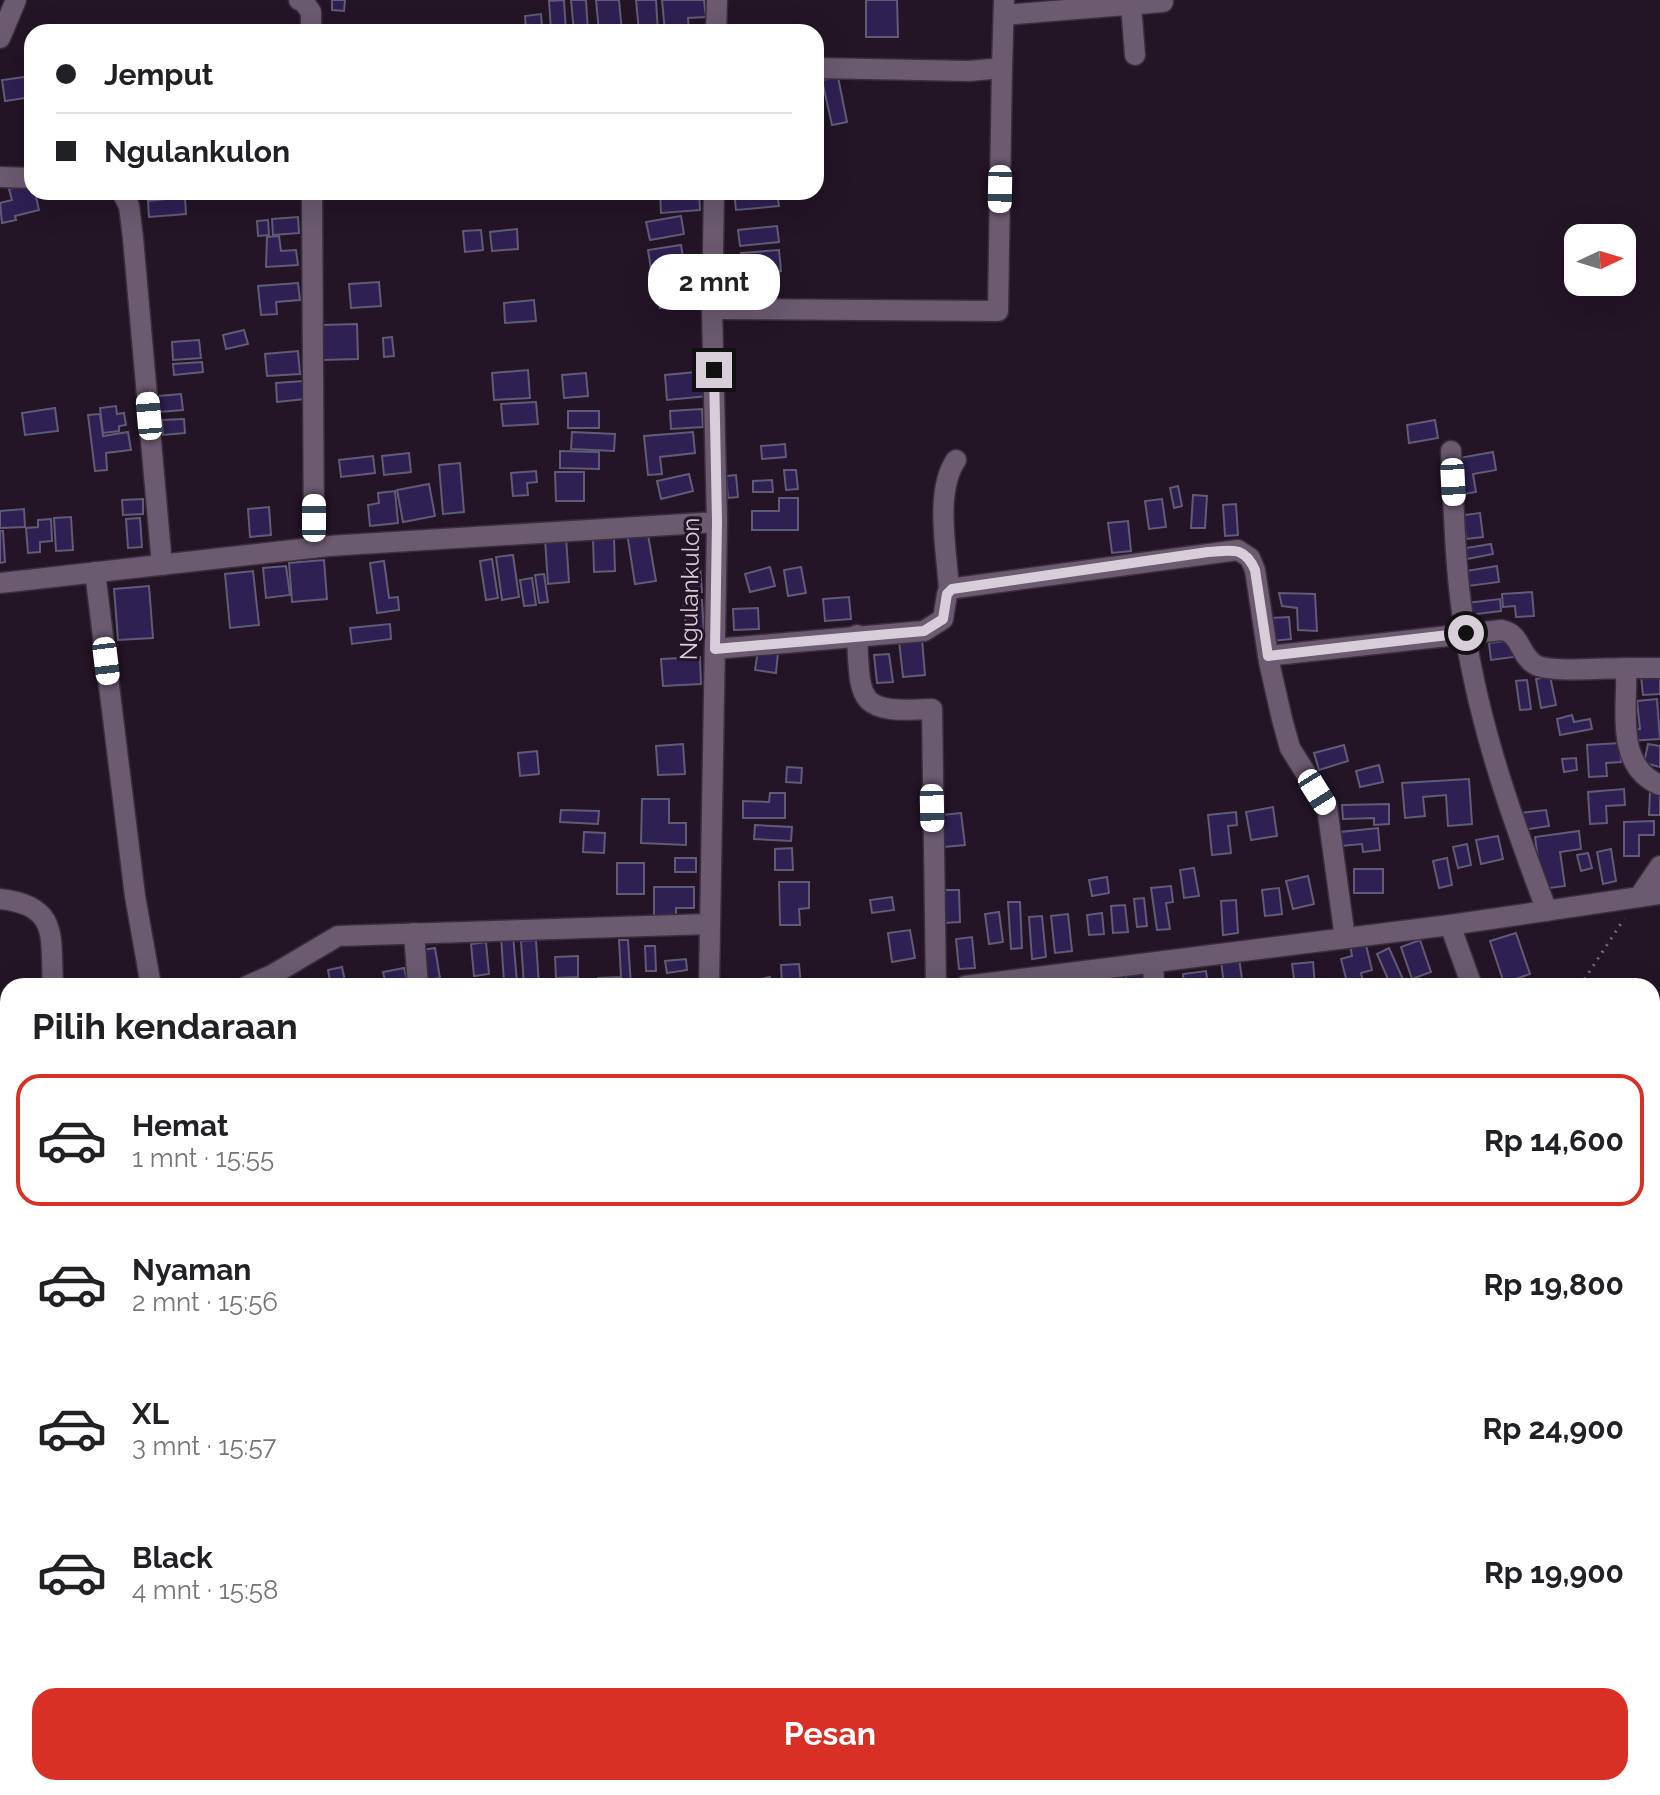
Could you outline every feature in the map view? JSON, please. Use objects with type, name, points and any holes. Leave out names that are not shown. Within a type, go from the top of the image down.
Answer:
[{"type":"street","points":[[0,38],[16,0]]},
{"type":"street","points":[[299,0],[311,12],[311,24]]},
{"type":"street","points":[[716,24],[717,0]]},
{"type":"street","points":[[712,309],[998,311],[1004,8],[1163,2]]},
{"type":"street","points":[[1131,5],[1135,55]]},
{"type":"street","points":[[824,68],[969,71],[1002,68]]},
{"type":"street","points":[[0,177],[24,178]]},
{"type":"street","points":[[126,200],[133,238],[162,565]]},
{"type":"street","points":[[312,200],[314,548]]},
{"type":"street","name":"Ngulankulon","points":[[709,978],[717,522],[712,309],[714,200]]},
{"type":"street","points":[[1451,451],[1461,604],[1491,755],[1547,911]]},
{"type":"street","points":[[715,649],[929,629],[943,619],[949,590],[944,502],[948,471],[956,460]]},
{"type":"street","points":[[0,583],[314,548],[717,522]]},
{"type":"street","points":[[949,590],[1208,552],[1238,550],[1250,558],[1255,570],[1268,656],[1290,748],[1327,807],[1345,938]]},
{"type":"street","points":[[95,572],[135,896],[150,978]]},
{"type":"street","points":[[1268,656],[1466,633],[1509,631],[1517,638],[1527,657],[1538,666],[1660,668]]},
{"type":"street","points":[[857,635],[859,686],[866,699],[874,706],[903,711],[932,709],[936,978]]},
{"type":"street","points":[[1626,668],[1628,695],[1624,730],[1629,749],[1644,777],[1660,785]]},
{"type":"street","points":[[1639,897],[1660,866]]},
{"type":"street","points":[[1042,978],[1450,925],[1660,894]]},
{"type":"street","points":[[0,899],[22,901],[36,907],[45,918],[50,937],[53,978]]},
{"type":"street","points":[[265,978],[338,936],[709,924]]},
{"type":"street","points":[[1450,925],[1469,978]]},
{"type":"street","points":[[414,933],[417,978]]},
{"type":"street","points":[[1153,964],[1154,978]]},
{"type":"path","points":[[1585,978],[1639,897]]},
{"type":"building","points":[[332,0],[345,0],[344,11],[332,10]]},
{"type":"building","points":[[564,0],[566,24],[551,24],[549,1]]},
{"type":"building","points":[[571,0],[586,0],[588,24],[573,24]]},
{"type":"building","points":[[596,0],[619,0],[621,24],[598,24]]},
{"type":"building","points":[[636,0],[656,0],[658,24],[638,24]]},
{"type":"building","points":[[662,0],[704,0],[706,17],[688,18],[688,24],[664,24]]},
{"type":"building","points":[[866,0],[897,0],[898,37],[866,37]]},
{"type":"building","points":[[541,14],[542,24],[526,24],[525,16]]},
{"type":"building","points":[[24,77],[24,98],[5,101],[2,80]]},
{"type":"building","points":[[838,77],[847,122],[832,125],[824,80]]},
{"type":"building","points":[[24,185],[24,200],[37,200],[39,210],[2,223],[0,203],[12,200],[9,189]]},
{"type":"building","points":[[185,200],[186,214],[149,217],[148,201]]},
{"type":"building","points":[[660,200],[699,200],[700,210],[661,213]]},
{"type":"building","points":[[735,200],[778,200],[779,206],[736,210]]},
{"type":"building","points":[[681,216],[684,234],[650,240],[646,222]]},
{"type":"building","points":[[298,217],[299,233],[273,235],[272,219]]},
{"type":"building","points":[[268,220],[269,235],[258,236],[257,221]]},
{"type":"building","points":[[777,226],[779,242],[740,246],[738,230]]},
{"type":"building","points":[[517,229],[518,249],[492,251],[490,232]]},
{"type":"building","points":[[481,230],[483,250],[465,252],[463,231]]},
{"type":"building","points":[[279,236],[281,251],[296,250],[298,265],[266,267],[267,237]]},
{"type":"building","points":[[681,245],[684,264],[651,269],[648,250]]},
{"type":"building","points":[[779,250],[781,271],[743,274],[741,253]]},
{"type":"building","points":[[379,282],[381,306],[351,308],[349,284]]},
{"type":"building","points":[[298,283],[300,300],[276,302],[277,314],[261,315],[258,286]]},
{"type":"building","points":[[691,288],[693,305],[660,308],[659,291]]},
{"type":"building","points":[[534,300],[536,321],[505,323],[504,303]]},
{"type":"building","points":[[357,324],[358,359],[322,360],[321,325]]},
{"type":"building","points":[[244,330],[248,344],[226,349],[223,335]]},
{"type":"building","points":[[392,337],[394,356],[384,357],[383,338]]},
{"type":"building","points":[[199,340],[201,358],[173,360],[172,342]]},
{"type":"building","points":[[298,351],[300,374],[267,376],[265,354]]},
{"type":"building","points":[[202,362],[203,372],[174,375],[173,364]]},
{"type":"building","points":[[528,370],[530,398],[494,400],[492,373]]},
{"type":"building","points":[[706,371],[708,396],[667,400],[665,375]]},
{"type":"building","points":[[586,373],[588,396],[564,398],[562,375]]},
{"type":"building","points":[[303,381],[305,399],[277,402],[276,383]]},
{"type":"building","points":[[181,394],[183,410],[159,412],[158,396]]},
{"type":"building","points":[[536,402],[538,424],[503,426],[501,404]]},
{"type":"building","points":[[116,406],[117,414],[124,413],[126,425],[119,426],[119,431],[103,433],[100,408]]},
{"type":"building","points":[[55,408],[58,431],[25,435],[22,413]]},
{"type":"building","points":[[702,409],[703,427],[671,429],[670,411]]},
{"type":"building","points":[[568,411],[599,411],[599,428],[568,428]]},
{"type":"building","points":[[100,414],[103,436],[128,432],[131,450],[106,453],[107,470],[95,471],[88,415]]},
{"type":"building","points":[[184,419],[185,433],[163,435],[162,420]]},
{"type":"building","points":[[1435,420],[1438,438],[1409,443],[1407,425]]},
{"type":"building","points":[[572,432],[615,434],[614,451],[571,449]]},
{"type":"building","points":[[693,432],[695,453],[660,457],[662,474],[648,475],[644,436]]},
{"type":"building","points":[[785,444],[786,457],[762,459],[761,446]]},
{"type":"building","points":[[560,451],[599,452],[599,469],[560,468]]},
{"type":"building","points":[[1493,452],[1496,470],[1473,474],[1476,492],[1464,494],[1459,458]]},
{"type":"building","points":[[409,453],[411,472],[384,475],[382,456]]},
{"type":"building","points":[[373,456],[375,473],[341,477],[339,460]]},
{"type":"building","points":[[460,463],[464,512],[443,514],[439,465]]},
{"type":"building","points":[[784,470],[796,470],[798,489],[786,490]]},
{"type":"building","points":[[536,471],[537,482],[527,483],[528,495],[513,496],[511,473]]},
{"type":"building","points":[[555,472],[584,472],[584,501],[556,501]]},
{"type":"building","points":[[689,474],[693,491],[661,499],[657,481]]},
{"type":"building","points":[[736,475],[738,497],[728,498],[726,476]]},
{"type":"building","points":[[772,480],[773,492],[753,492],[753,481]]},
{"type":"building","points":[[429,484],[435,516],[403,522],[397,490]]},
{"type":"building","points":[[1178,486],[1182,506],[1174,508],[1170,488]]},
{"type":"building","points":[[395,491],[398,523],[370,526],[368,505],[379,503],[378,493]]},
{"type":"building","points":[[1193,495],[1207,496],[1205,528],[1191,528]]},
{"type":"building","points":[[779,498],[798,498],[798,530],[752,530],[752,511],[779,511]]},
{"type":"building","points":[[143,499],[143,514],[123,515],[122,500]]},
{"type":"building","points":[[1162,499],[1166,527],[1149,529],[1145,501]]},
{"type":"building","points":[[1236,504],[1238,535],[1225,536],[1223,505]]},
{"type":"building","points":[[269,507],[271,535],[250,537],[248,509]]},
{"type":"building","points":[[24,509],[25,527],[0,528],[0,511]]},
{"type":"building","points":[[1480,513],[1483,537],[1466,539],[1464,515]]},
{"type":"building","points":[[71,517],[73,550],[56,551],[54,518]]},
{"type":"building","points":[[140,518],[142,547],[128,548],[126,519]]},
{"type":"building","points":[[51,519],[52,541],[40,542],[40,552],[28,553],[26,528],[38,527],[38,520]]},
{"type":"building","points":[[1128,521],[1131,551],[1112,553],[1108,523]]},
{"type":"building","points":[[647,529],[656,581],[635,584],[627,533]]},
{"type":"building","points":[[0,531],[3,531],[5,562],[0,563]]},
{"type":"building","points":[[566,537],[569,582],[548,584],[545,539]]},
{"type":"building","points":[[614,538],[615,571],[594,572],[593,539]]},
{"type":"building","points":[[1491,544],[1493,554],[1467,559],[1466,548]]},
{"type":"building","points":[[513,555],[519,597],[502,600],[496,557]]},
{"type":"building","points":[[492,559],[498,598],[486,600],[480,561]]},
{"type":"building","points":[[324,560],[327,599],[292,602],[289,563]]},
{"type":"building","points":[[384,561],[389,598],[398,597],[399,610],[377,613],[370,563]]},
{"type":"building","points":[[286,566],[290,595],[266,598],[263,568]]},
{"type":"building","points":[[700,566],[702,592],[687,593],[685,568]]},
{"type":"building","points":[[1497,566],[1499,582],[1468,586],[1466,571]]},
{"type":"building","points":[[770,567],[775,586],[750,592],[745,574]]},
{"type":"building","points":[[801,567],[806,593],[788,596],[784,570]]},
{"type":"building","points":[[253,571],[259,625],[230,628],[225,574]]},
{"type":"building","points":[[544,574],[548,602],[539,603],[535,575]]},
{"type":"building","points":[[532,578],[536,605],[524,606],[520,580]]},
{"type":"building","points":[[149,586],[153,638],[118,640],[114,589]]},
{"type":"building","points":[[1532,592],[1534,616],[1516,617],[1515,606],[1503,607],[1502,594]]},
{"type":"building","points":[[1279,593],[1315,594],[1317,631],[1298,630],[1297,608],[1282,606]]},
{"type":"building","points":[[849,597],[851,619],[825,621],[823,599]]},
{"type":"building","points":[[1500,599],[1501,611],[1468,615],[1467,603]]},
{"type":"building","points":[[702,600],[704,632],[686,633],[684,601]]},
{"type":"building","points":[[758,608],[759,629],[734,630],[733,609]]},
{"type":"building","points":[[1289,617],[1291,639],[1273,641],[1271,618]]},
{"type":"building","points":[[390,624],[391,639],[352,644],[350,628]]},
{"type":"building","points":[[922,639],[925,675],[903,677],[899,641]]},
{"type":"building","points":[[1512,640],[1514,657],[1491,660],[1489,643]]},
{"type":"building","points":[[758,650],[778,652],[776,673],[755,670]]},
{"type":"building","points":[[889,654],[893,682],[877,683],[874,655]]},
{"type":"building","points":[[700,657],[701,684],[663,686],[661,659]]},
{"type":"building","points":[[1660,675],[1660,694],[1643,695],[1641,676]]},
{"type":"building","points":[[1550,676],[1556,705],[1541,708],[1536,679]]},
{"type":"building","points":[[1527,680],[1531,709],[1520,710],[1516,681]]},
{"type":"building","points":[[1657,699],[1660,739],[1628,741],[1627,730],[1640,729],[1637,701]]},
{"type":"building","points":[[1572,715],[1574,722],[1590,719],[1592,729],[1560,735],[1557,719]]},
{"type":"building","points":[[1620,743],[1621,762],[1606,763],[1607,776],[1589,777],[1587,745]]},
{"type":"building","points":[[683,744],[685,774],[658,775],[656,746]]},
{"type":"building","points":[[1648,744],[1660,746],[1660,767],[1644,763]]},
{"type":"building","points":[[1344,745],[1348,761],[1319,770],[1314,753]]},
{"type":"building","points":[[537,751],[539,774],[520,776],[518,753]]},
{"type":"building","points":[[1576,758],[1577,770],[1564,772],[1562,759]]},
{"type":"building","points":[[1379,765],[1383,782],[1360,787],[1356,771]]},
{"type":"building","points":[[787,767],[802,768],[801,783],[786,782]]},
{"type":"building","points":[[1469,779],[1472,824],[1448,826],[1446,795],[1423,797],[1425,816],[1405,818],[1402,783]]},
{"type":"building","points":[[1624,789],[1625,805],[1606,806],[1607,823],[1590,824],[1588,792]]},
{"type":"building","points":[[1650,791],[1660,792],[1660,815],[1649,815]]},
{"type":"building","points":[[770,793],[785,793],[785,818],[743,818],[743,801],[769,802]]},
{"type":"building","points":[[642,799],[669,799],[669,823],[686,823],[686,845],[641,843]]},
{"type":"building","points":[[1389,804],[1389,824],[1374,825],[1374,818],[1343,819],[1342,805]]},
{"type":"building","points":[[1273,807],[1277,836],[1251,840],[1246,812]]},
{"type":"building","points":[[561,810],[599,811],[598,824],[560,822]]},
{"type":"building","points":[[1546,810],[1549,826],[1523,830],[1520,813]]},
{"type":"building","points":[[1236,812],[1237,825],[1228,826],[1231,853],[1212,855],[1208,815]]},
{"type":"building","points":[[961,813],[965,845],[944,847],[941,815]]},
{"type":"building","points":[[1654,821],[1654,835],[1639,835],[1639,856],[1624,856],[1624,822]]},
{"type":"building","points":[[755,825],[792,827],[791,841],[754,839]]},
{"type":"building","points":[[1378,828],[1380,850],[1363,852],[1362,844],[1341,846],[1340,832]]},
{"type":"building","points":[[1579,831],[1581,849],[1560,852],[1565,886],[1542,889],[1535,837]]},
{"type":"building","points":[[584,832],[605,833],[604,853],[583,852]]},
{"type":"building","points":[[1498,836],[1503,859],[1481,864],[1476,840]]},
{"type":"building","points":[[1467,844],[1471,865],[1458,868],[1453,847]]},
{"type":"building","points":[[792,848],[793,870],[775,870],[775,849]]},
{"type":"building","points":[[1611,849],[1616,881],[1603,884],[1597,852]]},
{"type":"building","points":[[1588,853],[1592,868],[1581,871],[1577,855]]},
{"type":"building","points":[[675,858],[696,858],[696,872],[675,872]]},
{"type":"building","points":[[1447,858],[1452,885],[1439,888],[1433,861]]},
{"type":"building","points":[[617,863],[644,863],[644,894],[617,894]]},
{"type":"building","points":[[1194,868],[1199,896],[1184,898],[1180,870]]},
{"type":"building","points":[[1354,869],[1383,869],[1383,893],[1354,893]]},
{"type":"building","points":[[1308,876],[1314,904],[1293,909],[1286,881]]},
{"type":"building","points":[[1107,877],[1109,893],[1092,896],[1089,880]]},
{"type":"building","points":[[779,882],[809,882],[809,908],[799,909],[800,925],[780,925]]},
{"type":"building","points":[[1171,886],[1173,902],[1166,903],[1170,929],[1157,930],[1151,888]]},
{"type":"building","points":[[654,887],[694,887],[694,908],[676,908],[676,918],[654,918]]},
{"type":"building","points":[[1279,888],[1282,914],[1265,916],[1262,890]]},
{"type":"building","points":[[942,890],[959,890],[960,922],[943,923]]},
{"type":"building","points":[[892,897],[894,910],[872,913],[870,900]]},
{"type":"building","points":[[1144,898],[1147,926],[1137,927],[1134,899]]},
{"type":"building","points":[[1236,900],[1238,933],[1223,935],[1221,901]]},
{"type":"building","points":[[1008,902],[1020,902],[1022,948],[1011,949]]},
{"type":"building","points":[[1125,905],[1128,932],[1113,933],[1111,906]]},
{"type":"building","points":[[999,912],[1003,942],[989,944],[985,914]]},
{"type":"building","points":[[1102,913],[1104,934],[1089,935],[1087,915]]},
{"type":"building","points":[[1068,914],[1072,951],[1055,953],[1051,916]]},
{"type":"building","points":[[1042,916],[1046,957],[1032,959],[1029,917]]},
{"type":"building","points":[[910,930],[915,958],[892,962],[888,933]]},
{"type":"building","points":[[1516,933],[1530,974],[1502,978],[1490,941]]},
{"type":"building","points":[[513,935],[517,978],[504,978],[501,936]]},
{"type":"building","points":[[972,937],[975,968],[959,969],[956,939]]},
{"type":"building","points":[[536,940],[538,978],[523,978],[521,941]]},
{"type":"building","points":[[619,940],[628,940],[630,978],[598,978],[621,977]]},
{"type":"building","points":[[1420,940],[1431,972],[1412,978],[1401,947]]},
{"type":"building","points":[[1365,941],[1372,970],[1361,973],[1362,978],[1346,978],[1341,959],[1352,956],[1350,944]]},
{"type":"building","points":[[486,942],[489,974],[474,976],[471,944]]},
{"type":"building","points":[[645,946],[655,946],[656,971],[646,971]]},
{"type":"building","points":[[435,948],[440,978],[427,978],[422,950]]},
{"type":"building","points":[[1389,948],[1402,978],[1388,978],[1377,954]]},
{"type":"building","points":[[578,956],[578,977],[556,978],[555,957]]},
{"type":"building","points":[[1239,958],[1242,978],[1223,978],[1221,960]]},
{"type":"building","points":[[686,959],[687,970],[667,973],[665,961]]},
{"type":"building","points":[[1313,962],[1314,978],[1294,978],[1292,964]]},
{"type":"building","points":[[799,964],[800,978],[782,978],[781,965]]},
{"type":"building","points":[[342,967],[344,978],[330,978],[328,970]]},
{"type":"building","points":[[404,968],[406,978],[384,978],[383,972]]},
{"type":"building","points":[[1206,971],[1207,978],[1183,978],[1183,974]]},
{"type":"building","points":[[1148,972],[1149,978],[1126,978]]},
{"type":"route","points":[[714,370],[717,522],[715,649],[924,631],[943,619],[947,594],[952,589],[1238,550],[1250,558],[1255,570],[1268,656],[1466,633]]}]
